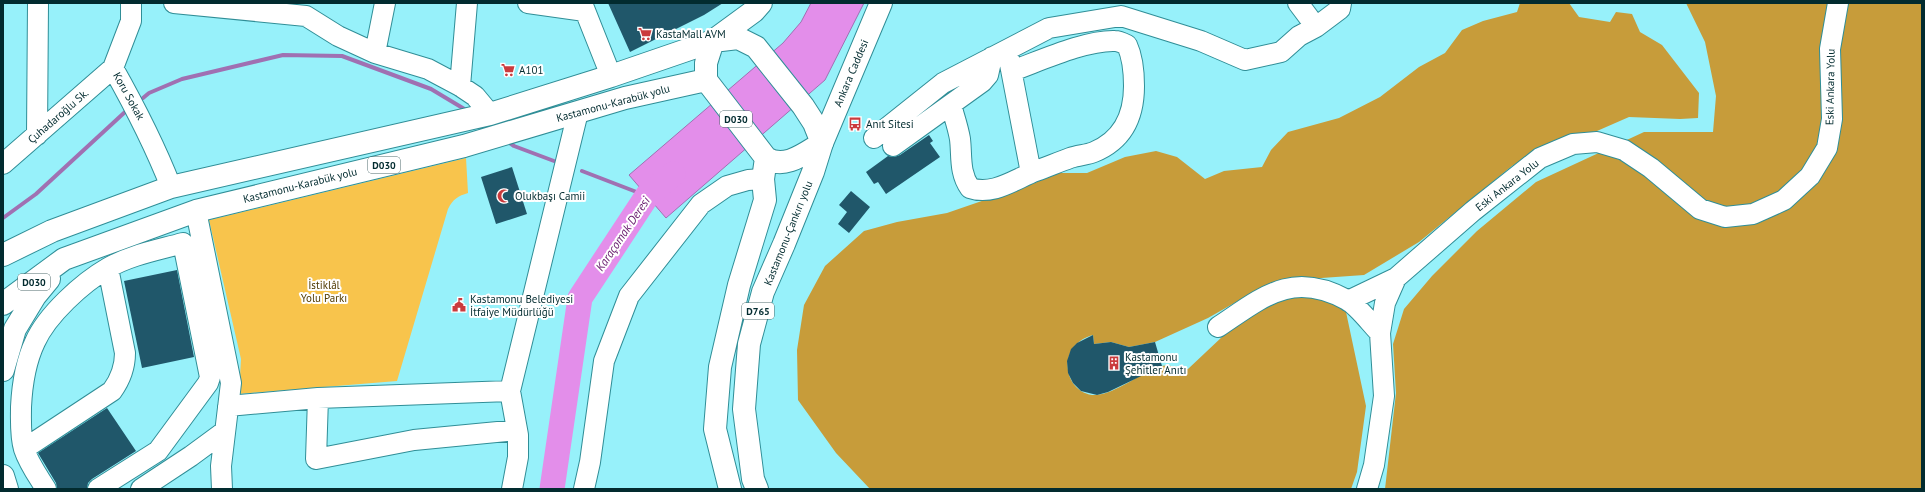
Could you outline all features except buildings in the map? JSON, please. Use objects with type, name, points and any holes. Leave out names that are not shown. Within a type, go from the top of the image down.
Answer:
[{"type":"main road","points":[[706,80],[706,63],[713,41],[754,11],[761,3]]},
{"type":"main road","name":"Ankara Caddesi","points":[[822,143],[881,3]]},
{"type":"main road","points":[[3,255],[52,231],[171,187],[490,114],[611,76],[713,41],[738,38],[756,48],[803,106],[814,123],[822,143],[790,161],[772,162],[766,158]]},
{"type":"main road","name":"Kastamonu-Karabük yolu","points":[[3,304],[64,259],[196,211],[464,146],[625,98],[706,80]]},
{"type":"main road","name":"D030","points":[[706,80],[766,158]]},
{"type":"main road","name":"Kastamonu-Çankırı yolu","points":[[757,489],[753,479],[744,409],[748,344],[763,292],[784,244],[822,143]]},
{"type":"main road","name":"D765","points":[[730,489],[715,429],[720,367],[739,285],[765,200],[763,179],[766,158]]},
{"type":"main road","points":[[3,370],[15,329],[35,296],[64,259]]},
{"type":"street","points":[[37,134],[38,3]]},
{"type":"street","name":"Koru Sokak","points":[[131,3],[131,20],[113,68],[147,130],[171,187]]},
{"type":"street","points":[[174,3],[306,16],[338,36],[375,53],[428,69],[460,86],[475,96],[490,114]]},
{"type":"street","points":[[375,53],[384,3]]},
{"type":"street","points":[[460,86],[467,3]]},
{"type":"street","points":[[528,3],[584,7],[611,76]]},
{"type":"street","points":[[1298,3],[1316,27]]},
{"type":"street","points":[[874,138],[943,83],[1049,28],[1121,16],[1201,41],[1245,60],[1281,52],[1300,36],[1316,27],[1340,9],[1341,3]]},
{"type":"street","name":"Eski Ankara Yolu","points":[[1366,489],[1374,465],[1384,396],[1380,333],[1385,303],[1396,278],[1473,212],[1540,158],[1573,144],[1597,142],[1624,150],[1651,168],[1700,210],[1725,217],[1753,214],[1784,200],[1810,176],[1827,148],[1832,119],[1830,49],[1838,3]]},
{"type":"street","points":[[951,105],[960,139],[962,167],[966,183],[970,188],[984,190],[1005,185],[1071,157],[1094,152],[1112,142],[1123,128],[1133,109],[1134,78],[1131,53],[1127,45],[1116,41],[1096,43],[1012,71]]},
{"type":"street","points":[[1000,53],[1012,71],[1031,173]]},
{"type":"street","points":[[893,146],[969,92],[988,75],[1000,53]]},
{"type":"street","name":"Çuhadaroğlu Sk.","points":[[3,164],[113,68]]},
{"type":"street","points":[[512,489],[518,456],[517,430],[510,391],[578,112]]},
{"type":"street","points":[[584,489],[590,462],[604,360],[629,296],[701,204],[727,186],[748,180],[763,179]]},
{"type":"street","points":[[98,489],[158,451],[208,383],[210,377],[192,240],[196,211]]},
{"type":"street","points":[[46,489],[31,465],[24,448],[21,434],[22,394],[25,376],[35,342],[55,313],[88,282],[108,268],[120,262],[192,240]]},
{"type":"street","points":[[192,240],[231,383],[221,466],[222,489]]},
{"type":"street","points":[[24,448],[112,391],[117,384],[125,362],[125,353],[108,268]]},
{"type":"street","points":[[1348,301],[1396,278]]},
{"type":"street","points":[[1218,327],[1267,294],[1284,288],[1313,287],[1348,301],[1380,333]]},
{"type":"street","points":[[228,406],[318,398],[510,391]]},
{"type":"street","points":[[318,398],[316,460],[414,440],[517,430]]},
{"type":"street","points":[[141,489],[192,456],[225,431]]},
{"type":"green space","name":"İstiklâl Yolu Parkı","points":[[466,158],[468,193],[456,198],[448,209],[397,381],[239,394],[241,359],[209,220]]},
{"type":"shaded area","points":[[811,3],[864,3],[825,80],[666,218],[629,175],[783,43],[801,22]]},
{"type":"shaded area","points":[[1520,3],[1569,3],[1579,17],[1610,22],[1616,12],[1632,14],[1640,32],[1662,45],[1699,93],[1698,118],[1680,119],[1629,117],[1597,131],[1553,141],[1512,166],[1419,242],[1364,275],[1279,281],[1266,285],[1208,318],[1155,342],[1129,347],[1111,342],[1094,344],[1093,335],[1080,341],[1072,349],[1068,359],[1068,370],[1071,379],[1077,388],[1085,393],[1096,395],[1103,394],[1112,391],[1161,366],[1188,369],[1223,336],[1268,302],[1311,294],[1335,302],[1346,312],[1366,406],[1357,472],[1351,489],[870,489],[836,453],[798,400],[797,350],[804,305],[825,266],[864,231],[897,222],[947,213],[1037,182],[1053,173],[1087,173],[1125,157],[1156,151],[1177,157],[1205,179],[1224,171],[1262,167],[1271,150],[1288,132],[1339,118],[1380,97],[1419,67],[1445,53],[1462,30],[1483,21],[1517,12]]},
{"type":"shaded area","points":[[1686,3],[1922,3],[1922,489],[1385,489],[1396,393],[1393,344],[1404,309],[1432,276],[1477,231],[1536,182],[1644,132],[1713,132],[1716,96],[1705,42]]},
{"type":"waterway","points":[[143,98],[149,93],[182,79],[283,55],[342,56],[431,89],[466,110]]},
{"type":"waterway","points":[[3,218],[36,194],[125,112]]},
{"type":"waterway","points":[[507,141],[514,146],[554,161]]},
{"type":"waterway","points":[[582,171],[647,196]]},
{"type":"waterway","name":"Karaçomak Deresi","points":[[552,489],[580,298],[647,196],[673,174]]},
{"type":"place","name":"KastaMall AVM","points":[[645,34]]},
{"type":"place","name":"A101","points":[[508,70]]},
{"type":"place","name":"Anıt Sitesi","points":[[855,124]]},
{"type":"place","name":"Olukbaşı Camii","points":[[504,196]]},
{"type":"place","name":"Kastamonu Belediyesi İtfaiye Müdürlüğü","points":[[459,305]]},
{"type":"place","name":"Kastamonu Şehitler Anıtı","points":[[1114,363]]}]
